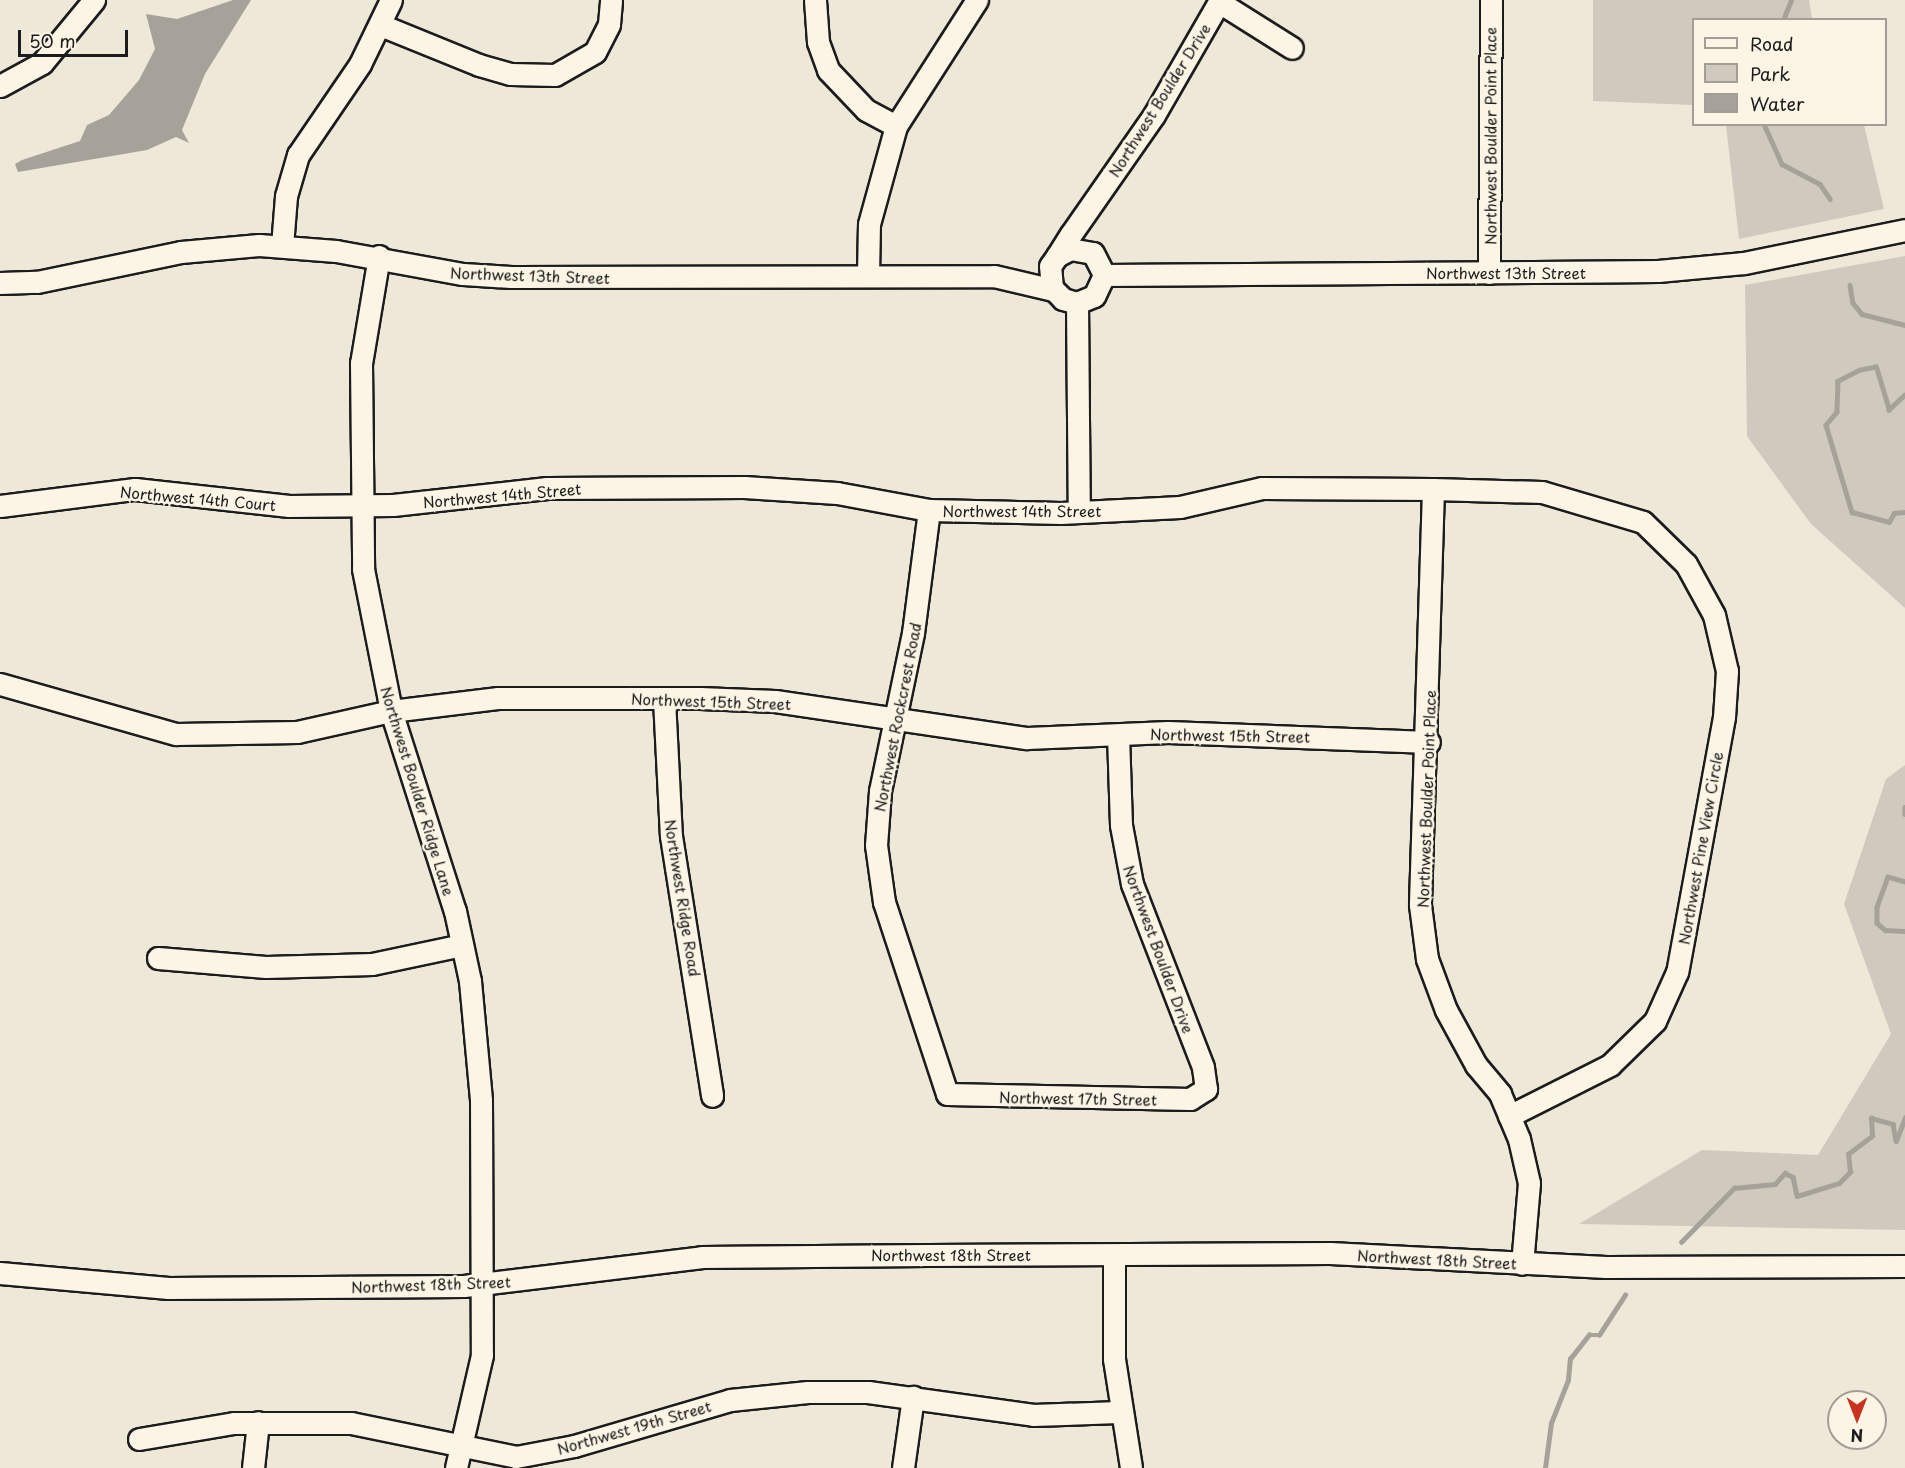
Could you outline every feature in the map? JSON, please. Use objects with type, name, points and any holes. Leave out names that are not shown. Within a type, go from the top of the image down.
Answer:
[{"type":"street","points":[[0,86],[42,63],[93,0]]},
{"type":"street","points":[[282,246],[286,196],[298,155],[383,26],[391,0]]},
{"type":"street","points":[[383,26],[479,65],[511,74],[555,75],[595,52],[609,24],[611,0]]},
{"type":"street","points":[[815,0],[818,42],[828,70],[866,110],[896,126]]},
{"type":"street","points":[[868,275],[869,224],[896,126],[977,0]]},
{"type":"street","name":"Northwest Boulder Point Place","points":[[1489,273],[1491,0]]},
{"type":"street","points":[[1220,1],[1292,48]]},
{"type":"street","name":"Northwest Boulder Drive","points":[[1056,258],[1097,198],[1220,1]]},
{"type":"street","name":"Northwest Boulder Drive","points":[[1093,253],[1091,223],[1097,198]]},
{"type":"street","name":"Northwest 13th Street","points":[[1104,275],[1489,273],[1733,265],[1905,230]]},
{"type":"street","name":"Northwest 13th Street","points":[[0,283],[81,276],[181,252],[282,246],[379,256],[463,274],[511,277],[994,276],[1053,290]]},
{"type":"street","points":[[1070,249],[1093,253],[1104,275],[1094,296],[1077,303],[1053,290],[1049,277],[1056,258],[1070,249]]},
{"type":"street","name":"Northwest Boulder Ridge Lane","points":[[379,256],[361,363],[361,505],[368,606],[391,711],[430,818],[462,945],[482,1100],[482,1355],[456,1468]]},
{"type":"street","name":"Northwest 13th Street","points":[[994,276],[1056,258]]},
{"type":"street","points":[[1077,303],[1079,512]]},
{"type":"street","name":"Northwest 14th Street","points":[[361,505],[547,488],[744,487],[837,494],[929,510],[1079,512],[1180,507],[1262,488],[1433,489],[1542,492],[1642,522]]},
{"type":"street","name":"Northwest 14th Court","points":[[0,506],[135,489],[243,504],[361,505]]},
{"type":"street","name":"Northwest Boulder Point Place","points":[[1433,489],[1430,742],[1420,905],[1427,959],[1446,1010],[1509,1116],[1529,1183],[1522,1264]]},
{"type":"street","name":"Northwest Rockcrest Road","points":[[929,510],[896,720],[880,791],[876,845],[884,902],[947,1094]]},
{"type":"street","name":"Northwest Pine View Circle","points":[[1509,1116],[1610,1065],[1655,1021],[1677,972],[1724,717],[1727,671],[1714,615],[1686,564],[1642,522]]},
{"type":"street","name":"Northwest 15th Street","points":[[0,684],[176,734],[297,732],[391,711],[498,698],[664,699],[775,701],[1027,738],[1118,736],[1168,732],[1430,742]]},
{"type":"street","name":"Northwest Ridge Road","points":[[664,699],[671,836],[712,1096]]},
{"type":"street","name":"Northwest Boulder Drive","points":[[1118,736],[1121,825],[1132,884],[1203,1067],[1206,1089]]},
{"type":"street","points":[[158,958],[266,967],[372,964],[462,945]]},
{"type":"street","name":"Northwest 17th Street","points":[[947,1094],[1190,1099],[1206,1089]]},
{"type":"street","name":"Northwest 18th Street","points":[[0,1274],[168,1288],[483,1284],[702,1257],[1381,1254],[1522,1264],[1905,1266]]},
{"type":"street","points":[[1114,1255],[1119,1412],[1131,1468]]},
{"type":"street","name":"Northwest 19th Street","points":[[139,1439],[258,1422],[351,1423],[462,1446],[535,1455],[730,1400],[807,1392],[913,1397],[1033,1415],[1119,1412]]},
{"type":"street","points":[[903,1468],[913,1397]]},
{"type":"street","points":[[253,1468],[258,1422]]},
{"type":"green space","points":[[1593,0],[1809,0],[1812,18],[1692,18],[1692,105],[1593,101]]},
{"type":"green space","points":[[1726,126],[1864,126],[1884,209],[1739,239]]},
{"type":"green space","points":[[1905,256],[1905,608],[1811,524],[1747,436],[1745,285]]},
{"type":"green space","points":[[1905,765],[1905,1230],[1579,1224],[1702,1150],[1818,1155],[1891,1034],[1844,904],[1886,779]]},
{"type":"water","points":[[233,0],[251,0],[205,74],[182,130],[189,143],[176,137],[147,150],[18,172],[15,164],[22,160],[80,141],[87,125],[109,115],[139,80],[155,49],[146,14],[177,19]]},
{"type":"waterway","points":[[1784,18],[1791,0]]},
{"type":"waterway","points":[[1765,126],[1782,164],[1820,184],[1830,199]]},
{"type":"waterway","points":[[1850,285],[1853,303],[1862,314],[1905,325]]},
{"type":"waterway","points":[[1905,395],[1889,410],[1876,367],[1860,370],[1838,381],[1837,412],[1826,425],[1852,512],[1889,522],[1894,513],[1905,512]]},
{"type":"waterway","points":[[1905,807],[1905,814]]},
{"type":"waterway","points":[[1905,882],[1888,877],[1877,907],[1877,923],[1885,930],[1905,931]]},
{"type":"waterway","points":[[1681,1242],[1734,1188],[1775,1184],[1785,1173],[1793,1177],[1797,1196],[1839,1183],[1850,1172],[1848,1154],[1872,1136],[1871,1118],[1893,1124],[1896,1141],[1905,1118]]},
{"type":"waterway","points":[[1545,1468],[1551,1423],[1568,1380],[1570,1359],[1589,1335],[1599,1335],[1625,1295]]}]
